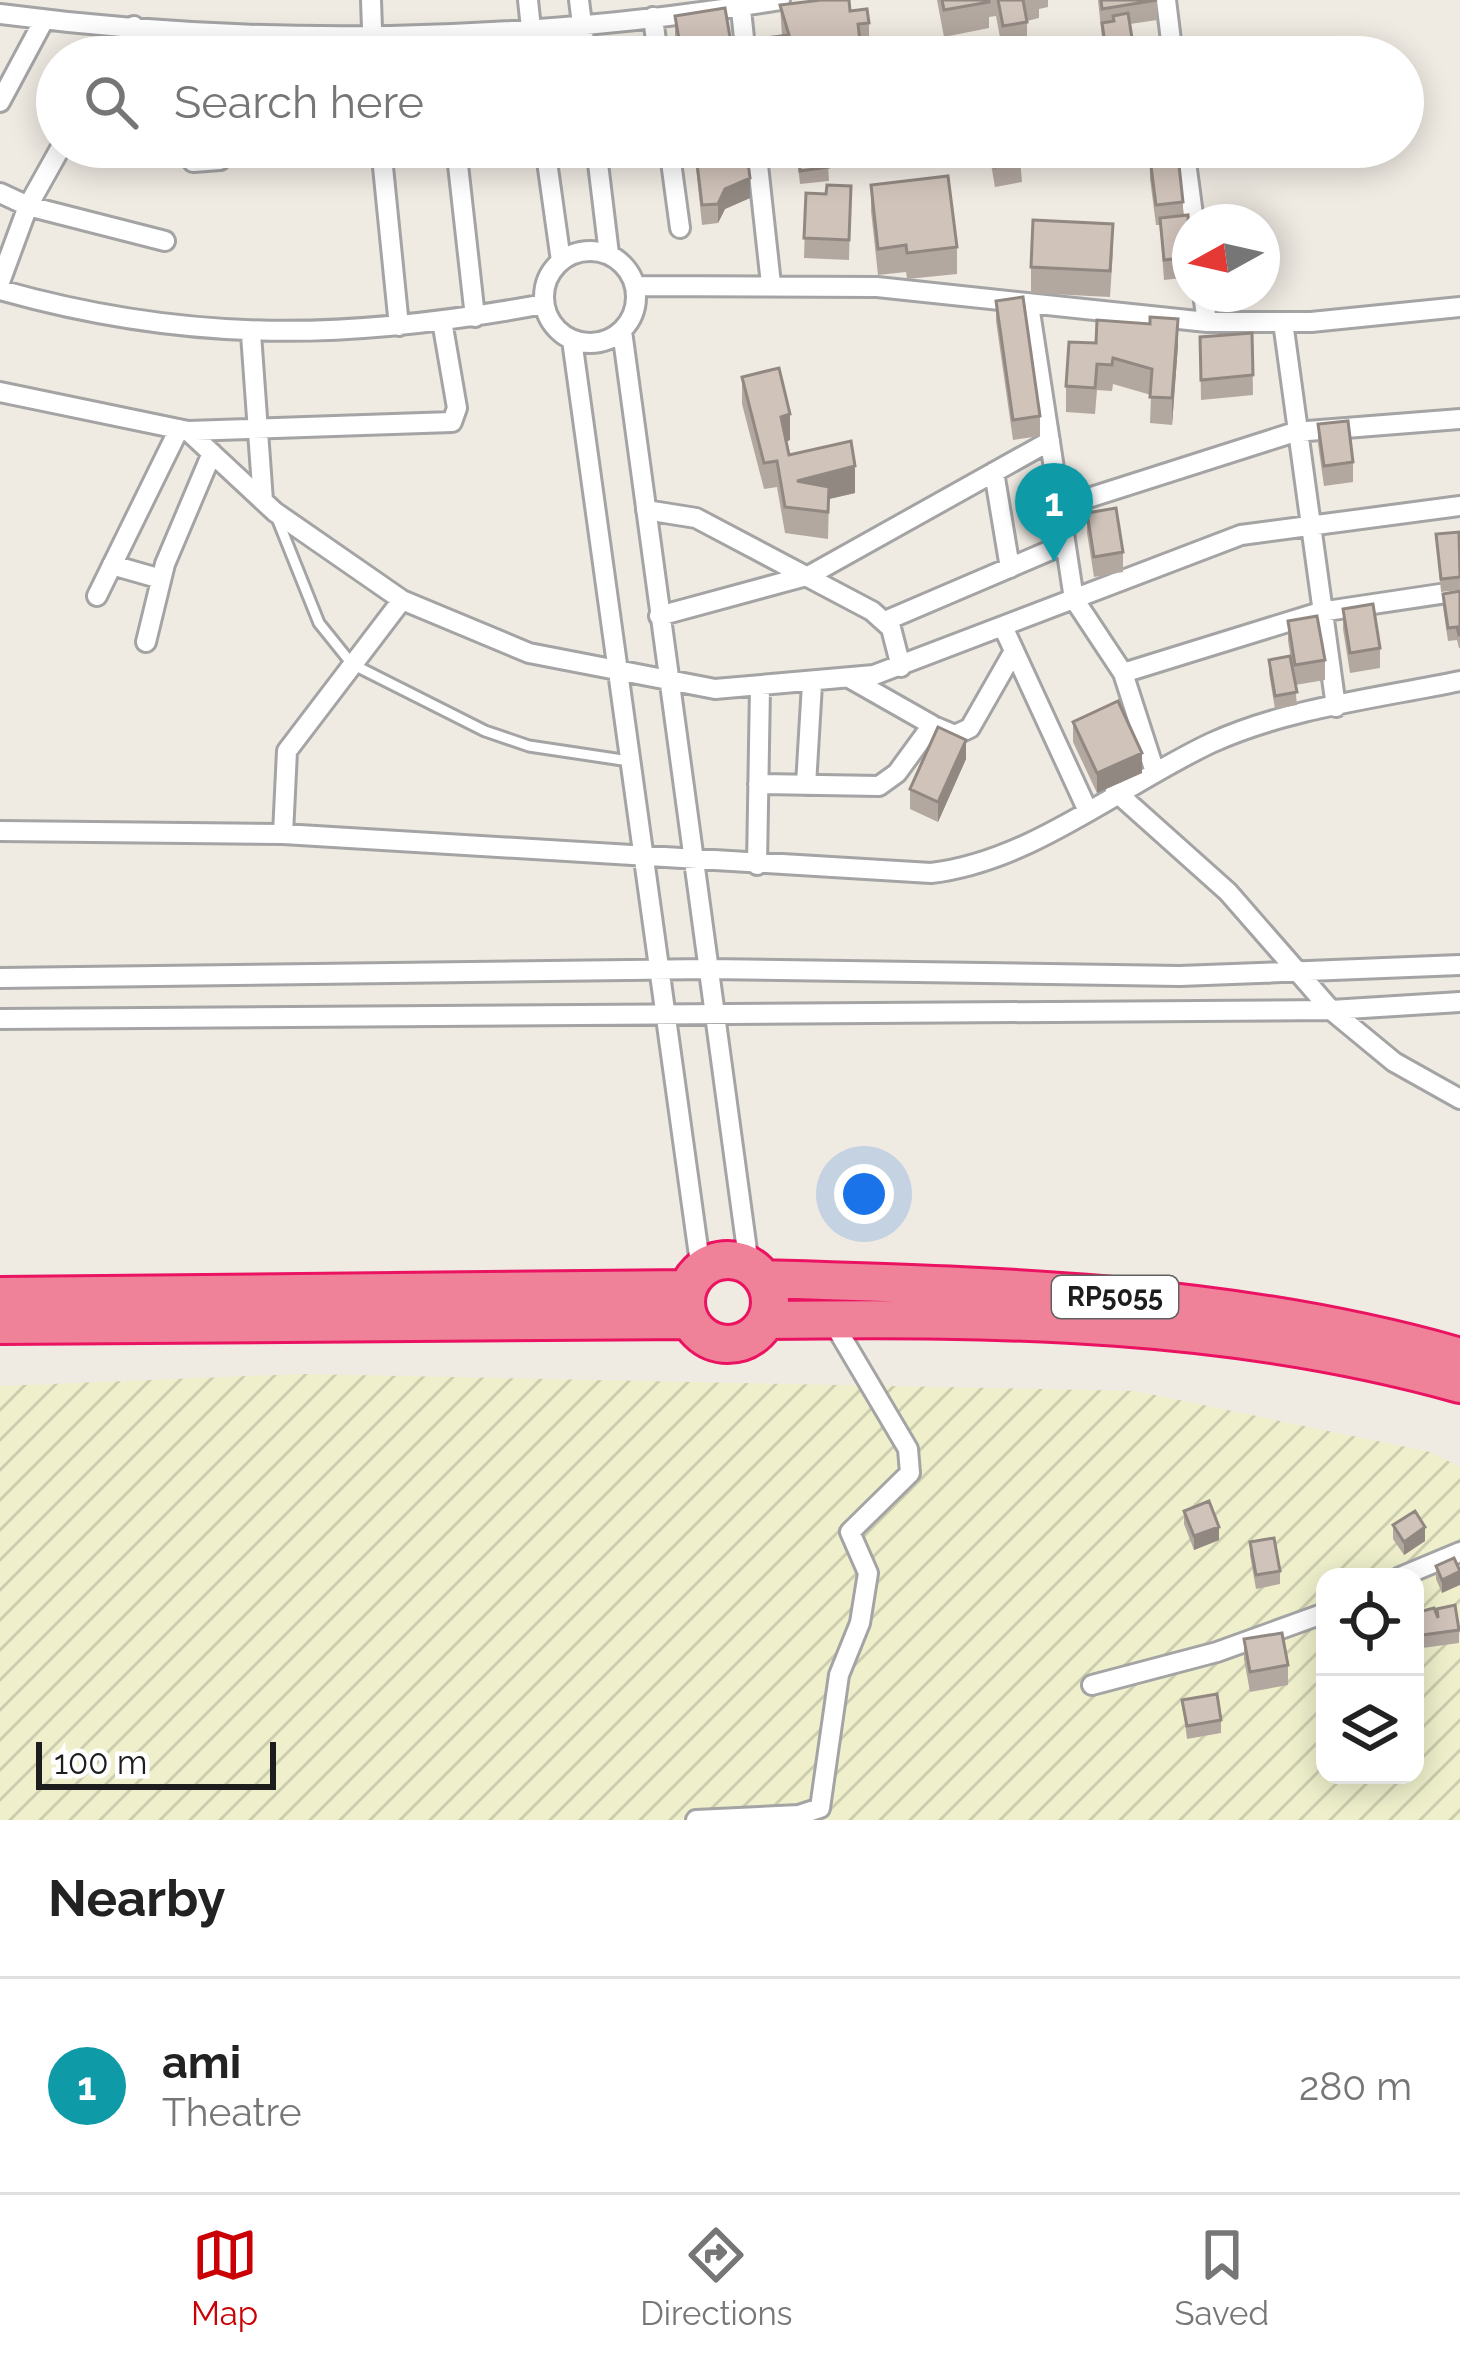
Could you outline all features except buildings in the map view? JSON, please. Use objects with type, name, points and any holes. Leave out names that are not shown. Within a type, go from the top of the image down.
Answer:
[{"type":"highway","name":"RP5055","points":[[0,1325],[693,1293],[724,1260],[756,1272],[1151,1299],[1345,1329],[1460,1357]]},
{"type":"highway","points":[[756,1272],[770,1292],[767,1320]]},
{"type":"highway","name":"RP5055","points":[[0,1296],[693,1293]]},
{"type":"highway","name":"RP5055","points":[[693,1293],[705,1338],[728,1345],[751,1338],[767,1320],[1053,1320],[1193,1330],[1460,1384]]},
{"type":"street","points":[[370,36],[371,0]]},
{"type":"street","points":[[528,0],[531,36]]},
{"type":"street","points":[[579,0],[583,36]]},
{"type":"street","points":[[0,14],[134,26],[370,36],[582,26],[780,0]]},
{"type":"street","points":[[1166,0],[1170,36]]},
{"type":"street","points":[[740,3],[744,36]]},
{"type":"street","points":[[652,17],[655,36]]},
{"type":"street","points":[[0,102],[44,20]]},
{"type":"street","points":[[128,36],[134,26]]},
{"type":"street","points":[[49,168],[28,206],[0,286],[133,323],[251,334],[399,326],[544,304]]},
{"type":"street","points":[[383,168],[399,326]]},
{"type":"street","points":[[458,168],[475,317]]},
{"type":"street","points":[[548,168],[560,261]]},
{"type":"street","points":[[599,168],[609,254],[635,286],[634,310],[622,331],[598,343],[572,340],[559,332],[544,304],[546,280],[560,261],[584,251],[609,254]]},
{"type":"street","points":[[672,168],[680,228]]},
{"type":"street","points":[[758,168],[771,284]]},
{"type":"street","points":[[1187,168],[1192,204]]},
{"type":"street","points":[[0,193],[28,206],[165,241]]},
{"type":"street","points":[[635,286],[877,287],[1207,322],[1283,322],[1460,309]]},
{"type":"street","points":[[1029,305],[1074,599],[1123,673],[1155,772]]},
{"type":"street","points":[[1206,312],[1207,322]]},
{"type":"street","points":[[0,392],[184,430],[452,422],[457,408],[442,321]]},
{"type":"street","points":[[1283,322],[1336,706]]},
{"type":"street","points":[[622,331],[712,1014],[756,1272]]},
{"type":"street","points":[[251,334],[269,506]]},
{"type":"street","points":[[572,340],[664,1016],[693,1293]]},
{"type":"street","points":[[1060,507],[1295,432],[1460,419]]},
{"type":"street","points":[[184,430],[269,506],[402,600],[506,646],[618,675],[760,688],[851,680],[901,667],[1214,543],[1460,506]]},
{"type":"street","points":[[97,596],[184,430]]},
{"type":"street","points":[[659,616],[810,575],[1050,441]]},
{"type":"street","points":[[146,642],[161,579],[212,453]]},
{"type":"street","points":[[994,472],[1010,568]]},
{"type":"street","points":[[646,510],[683,512],[810,575],[885,621],[901,667]]},
{"type":"street","points":[[885,621],[1065,544]]},
{"type":"street","points":[[112,565],[161,579]]},
{"type":"street","points":[[1123,673],[1320,612],[1460,591]]},
{"type":"street","points":[[283,835],[287,752],[402,600]]},
{"type":"street","points":[[1004,629],[1087,808]]},
{"type":"street","points":[[851,680],[955,735],[966,732],[1014,651]]},
{"type":"street","points":[[0,831],[283,835],[905,873],[962,869],[1006,856],[1115,791],[1254,726],[1460,681]]},
{"type":"street","points":[[806,785],[812,684]]},
{"type":"street","points":[[757,865],[760,688]]},
{"type":"street","points":[[758,784],[868,788],[888,782],[932,725]]},
{"type":"street","points":[[1115,791],[1184,848],[1331,1010],[1394,1063],[1460,1099]]},
{"type":"street","points":[[0,978],[658,969],[1094,976],[1460,965]]},
{"type":"street","points":[[0,1019],[1331,1010],[1460,1002]]},
{"type":"street","points":[[696,1820],[799,1815],[820,1808],[839,1675],[860,1623],[868,1573],[850,1532],[910,1473],[908,1449],[831,1319]]},
{"type":"street","points":[[1422,1568],[1460,1552]]},
{"type":"street","points":[[1092,1685],[1246,1643],[1316,1616]]},
{"type":"lane","points":[[269,506],[319,623],[352,664],[485,731],[529,746],[629,761]]},
{"type":"green space","points":[[302,1374],[1135,1391],[1430,1452],[1460,1467],[1460,1820],[0,1820],[0,1386]]},
{"type":"place","name":"ami","points":[[1054,562]]}]
